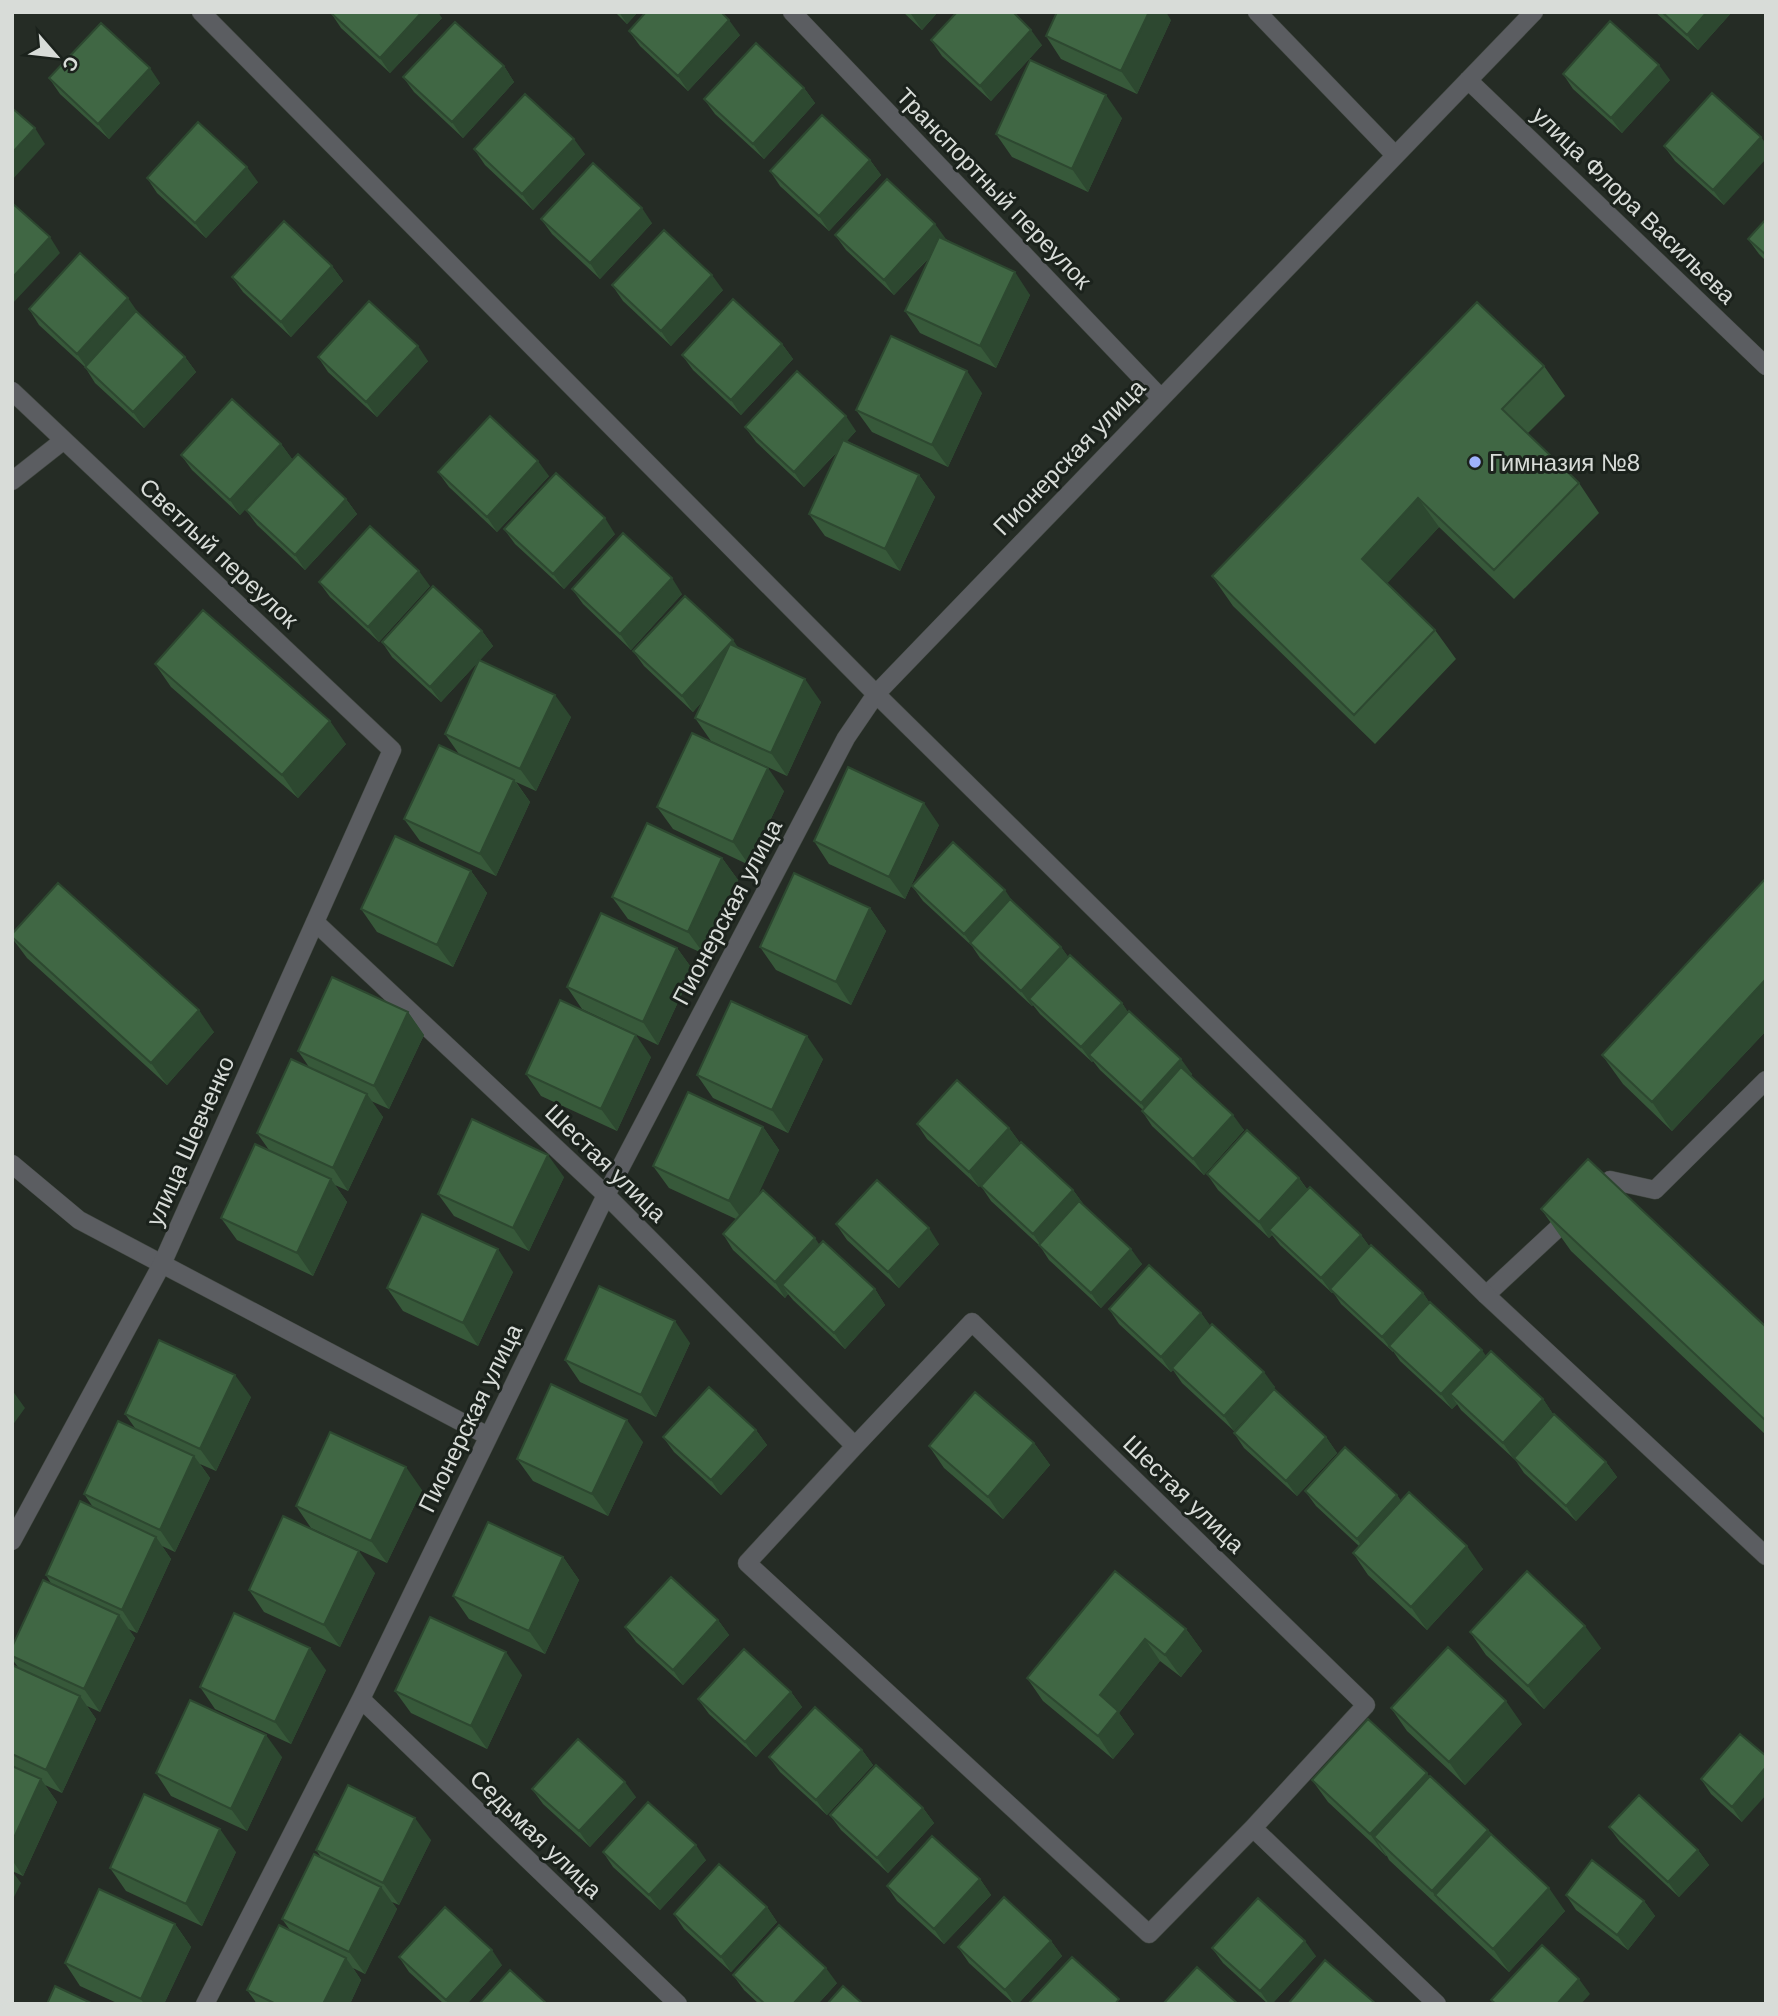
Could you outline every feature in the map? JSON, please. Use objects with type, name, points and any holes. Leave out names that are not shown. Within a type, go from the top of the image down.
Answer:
[{"type":"street","points":[[201,12],[876,694],[1486,1295],[1766,1556]]},
{"type":"street","name":"Транспортный переулок","points":[[792,12],[1161,398]]},
{"type":"street","points":[[1257,12],[1395,155]]},
{"type":"street","name":"Пионерская улица","points":[[205,2004],[361,1699],[606,1195],[846,738],[876,694],[1534,12]]},
{"type":"street","name":"улица Флора Васильева","points":[[1468,80],[1766,366]]},
{"type":"street","name":"Светлый переулок","points":[[12,391],[392,750]]},
{"type":"street","points":[[12,481],[64,440]]},
{"type":"street","name":"улица Шевченко","points":[[12,1541],[162,1264],[392,750]]},
{"type":"street","name":"Шестая улица","points":[[315,922],[606,1195],[855,1446]]},
{"type":"street","points":[[1486,1295],[1609,1180],[1655,1190],[1766,1080]]},
{"type":"street","points":[[12,1164],[79,1220],[488,1436]]},
{"type":"street","name":"Шестая улица","points":[[972,1322],[1366,1705],[1253,1828],[1149,1934],[747,1563],[972,1322]]},
{"type":"street","name":"Седьмая улица","points":[[361,1699],[678,2004]]},
{"type":"street","points":[[1253,1828],[1437,2004]]},
{"type":"building","points":[[332,12],[422,12],[380,58]]},
{"type":"building","points":[[646,12],[721,12],[729,20],[678,76],[629,31]]},
{"type":"building","points":[[957,12],[1013,12],[1031,30],[980,86],[931,40]]},
{"type":"building","points":[[1057,12],[1149,12],[1121,71],[1046,36]]},
{"type":"building","points":[[1662,12],[1707,12],[1687,35]]},
{"type":"building","points":[[1610,21],[1659,65],[1611,118],[1563,74]]},
{"type":"building","points":[[455,22],[504,66],[452,122],[403,77]]},
{"type":"building","points":[[101,23],[150,68],[98,124],[49,78]]},
{"type":"building","points":[[756,43],[804,88],[753,144],[704,99]]},
{"type":"building","points":[[1030,60],[1106,95],[1072,169],[996,134]]},
{"type":"building","points":[[1712,93],[1761,137],[1713,190],[1664,146]]},
{"type":"building","points":[[525,94],[574,139],[522,194],[474,149]]},
{"type":"building","points":[[12,108],[35,128],[12,153]]},
{"type":"building","points":[[822,115],[870,160],[819,216],[770,171]]},
{"type":"building","points":[[198,122],[247,167],[195,223],[147,178]]},
{"type":"building","points":[[593,163],[642,208],[590,263],[541,219]]},
{"type":"building","points":[[887,179],[935,224],[884,280],[835,235]]},
{"type":"building","points":[[12,203],[50,237],[12,278]]},
{"type":"building","points":[[1766,219],[1766,255],[1748,239]]},
{"type":"building","points":[[284,221],[332,266],[281,322],[232,277]]},
{"type":"building","points":[[664,230],[712,275],[661,331],[612,285]]},
{"type":"building","points":[[939,237],[1015,272],[980,346],[905,311]]},
{"type":"building","points":[[80,253],[128,298],[77,354],[29,309]]},
{"type":"building","points":[[733,299],[782,344],[731,400],[682,355]]},
{"type":"building","points":[[369,301],[418,346],[366,402],[318,357]]},
{"type":"building","points":[[1477,302],[1544,366],[1502,409],[1579,483],[1494,570],[1418,498],[1362,559],[1435,630],[1354,715],[1212,576]]},
{"type":"building","points":[[136,311],[185,357],[133,412],[85,367]]},
{"type":"building","points":[[891,336],[967,371],[932,445],[856,410]]},
{"type":"building","points":[[797,371],[846,416],[794,472],[745,427]]},
{"type":"building","points":[[232,399],[281,444],[230,500],[181,455]]},
{"type":"building","points":[[490,416],[538,461],[487,517],[438,472]]},
{"type":"building","points":[[843,440],[919,475],[885,549],[809,514]]},
{"type":"building","points":[[298,454],[346,499],[295,555],[246,510]]},
{"type":"building","points":[[556,473],[605,518],[553,574],[504,529]]},
{"type":"building","points":[[370,526],[419,571],[368,627],[319,582]]},
{"type":"building","points":[[623,533],[672,578],[620,634],[572,589]]},
{"type":"building","points":[[433,586],[482,631],[430,687],[382,642]]},
{"type":"building","points":[[685,596],[733,640],[682,696],[633,651]]},
{"type":"building","points":[[203,610],[330,721],[282,775],[155,664]]},
{"type":"building","points":[[730,644],[805,679],[771,753],[695,718]]},
{"type":"building","points":[[479,660],[555,695],[520,769],[445,734]]},
{"type":"building","points":[[692,733],[768,768],[733,842],[657,807]]},
{"type":"building","points":[[439,745],[514,780],[480,854],[404,819]]},
{"type":"building","points":[[848,767],[924,803],[889,877],[814,841]]},
{"type":"building","points":[[647,823],[722,858],[688,932],[612,897]]},
{"type":"building","points":[[395,836],[471,871],[437,945],[361,909]]},
{"type":"building","points":[[953,842],[1005,890],[964,934],[912,886]]},
{"type":"building","points":[[794,873],[870,908],[836,982],[760,947]]},
{"type":"building","points":[[1766,878],[1766,979],[1652,1102],[1602,1055]]},
{"type":"building","points":[[58,883],[199,1010],[151,1063],[12,937]]},
{"type":"building","points":[[1010,899],[1061,947],[1021,991],[970,943]]},
{"type":"building","points":[[601,913],[677,948],[643,1022],[567,987]]},
{"type":"building","points":[[1070,955],[1122,1003],[1081,1047],[1029,999]]},
{"type":"building","points":[[332,977],[408,1012],[374,1086],[298,1051]]},
{"type":"building","points":[[560,1000],[636,1035],[601,1109],[526,1074]]},
{"type":"building","points":[[731,1001],[807,1036],[772,1110],[697,1075]]},
{"type":"building","points":[[1129,1011],[1181,1059],[1141,1103],[1089,1055]]},
{"type":"building","points":[[291,1059],[367,1094],[333,1168],[257,1133]]},
{"type":"building","points":[[1181,1067],[1233,1115],[1193,1159],[1142,1111]]},
{"type":"building","points":[[957,1080],[1009,1128],[969,1172],[917,1124]]},
{"type":"building","points":[[688,1092],[763,1127],[729,1201],[653,1166]]},
{"type":"building","points":[[472,1119],[548,1155],[513,1228],[438,1194]]},
{"type":"building","points":[[1247,1130],[1299,1178],[1259,1222],[1207,1174]]},
{"type":"building","points":[[1021,1142],[1073,1190],[1033,1234],[981,1186]]},
{"type":"building","points":[[255,1144],[331,1179],[297,1253],[221,1218]]},
{"type":"building","points":[[1588,1159],[1766,1327],[1766,1421],[1541,1209]]},
{"type":"building","points":[[877,1180],[929,1228],[888,1272],[836,1224]]},
{"type":"building","points":[[1310,1187],[1361,1235],[1321,1278],[1269,1230]]},
{"type":"building","points":[[763,1190],[815,1238],[775,1282],[723,1234]]},
{"type":"building","points":[[1079,1201],[1131,1249],[1091,1293],[1039,1245]]},
{"type":"building","points":[[422,1214],[498,1249],[463,1323],[387,1288]]},
{"type":"building","points":[[823,1241],[875,1289],[834,1333],[782,1285]]},
{"type":"building","points":[[1371,1245],[1423,1293],[1382,1337],[1330,1289]]},
{"type":"building","points":[[1149,1265],[1201,1313],[1161,1357],[1109,1309]]},
{"type":"building","points":[[599,1286],[675,1321],[641,1395],[565,1360]]},
{"type":"building","points":[[1430,1302],[1482,1350],[1441,1394],[1389,1346]]},
{"type":"building","points":[[1212,1324],[1264,1372],[1224,1416],[1172,1368]]},
{"type":"building","points":[[159,1340],[235,1375],[200,1449],[125,1414]]},
{"type":"building","points":[[1491,1351],[1543,1399],[1503,1443],[1450,1394]]},
{"type":"building","points":[[551,1384],[627,1420],[592,1494],[517,1459]]},
{"type":"building","points":[[709,1387],[756,1430],[711,1480],[663,1437]]},
{"type":"building","points":[[1274,1389],[1326,1437],[1286,1481],[1234,1433]]},
{"type":"building","points":[[975,1392],[1034,1443],[988,1497],[929,1446]]},
{"type":"building","points":[[1554,1414],[1606,1462],[1566,1506],[1514,1458]]},
{"type":"building","points":[[118,1421],[194,1456],[160,1530],[84,1494]]},
{"type":"building","points":[[330,1432],[406,1467],[371,1541],[296,1506]]},
{"type":"building","points":[[1345,1447],[1397,1495],[1357,1539],[1305,1491]]},
{"type":"building","points":[[1409,1492],[1467,1546],[1411,1607],[1353,1553]]},
{"type":"building","points":[[80,1501],[156,1537],[122,1610],[46,1575]]},
{"type":"building","points":[[283,1516],[359,1551],[324,1625],[249,1590]]},
{"type":"building","points":[[488,1522],[563,1557],[529,1631],[453,1596]]},
{"type":"building","points":[[1115,1571],[1186,1629],[1165,1655],[1145,1639],[1100,1695],[1118,1711],[1098,1736],[1027,1678]]},
{"type":"building","points":[[1527,1571],[1585,1626],[1528,1686],[1470,1632]]},
{"type":"building","points":[[671,1577],[718,1620],[673,1670],[625,1627]]},
{"type":"building","points":[[43,1580],[119,1615],[84,1689],[12,1656],[12,1647]]},
{"type":"building","points":[[234,1613],[310,1648],[275,1722],[200,1687]]},
{"type":"building","points":[[430,1617],[506,1652],[471,1726],[395,1691]]},
{"type":"building","points":[[1448,1647],[1506,1701],[1449,1762],[1391,1708]]},
{"type":"building","points":[[744,1649],[791,1692],[745,1742],[698,1699]]},
{"type":"building","points":[[12,1665],[80,1696],[46,1770],[12,1754]]},
{"type":"building","points":[[190,1700],[266,1735],[231,1809],[156,1773]]},
{"type":"building","points":[[815,1707],[862,1750],[816,1800],[769,1757]]},
{"type":"building","points":[[1368,1719],[1427,1773],[1370,1834],[1312,1780]]},
{"type":"building","points":[[1740,1734],[1766,1756],[1766,1767],[1732,1807],[1701,1779]]},
{"type":"building","points":[[578,1739],[625,1782],[579,1831],[532,1789]]},
{"type":"building","points":[[876,1765],[923,1808],[877,1858],[830,1815]]},
{"type":"building","points":[[12,1766],[41,1779],[12,1842]]},
{"type":"building","points":[[1430,1776],[1488,1830],[1432,1891],[1374,1837]]},
{"type":"building","points":[[348,1785],[415,1818],[383,1883],[316,1850]]},
{"type":"building","points":[[144,1794],[220,1829],[186,1904],[110,1868]]},
{"type":"building","points":[[1639,1795],[1698,1850],[1668,1882],[1609,1827]]},
{"type":"building","points":[[648,1802],[696,1845],[649,1895],[603,1852]]},
{"type":"building","points":[[1491,1834],[1549,1888],[1493,1949],[1435,1895]]},
{"type":"building","points":[[932,1836],[980,1879],[934,1929],[887,1886]]},
{"type":"building","points":[[314,1854],[381,1887],[349,1952],[282,1919]]},
{"type":"building","points":[[1592,1860],[1644,1901],[1617,1935],[1566,1895]]},
{"type":"building","points":[[719,1864],[767,1907],[721,1957],[674,1914]]},
{"type":"building","points":[[99,1889],[175,1924],[141,1999],[65,1963]]},
{"type":"building","points":[[1004,1897],[1051,1941],[1005,1990],[958,1947]]},
{"type":"building","points":[[1258,1898],[1305,1941],[1260,1991],[1212,1948]]},
{"type":"building","points":[[445,1907],[492,1950],[446,2000],[399,1957]]},
{"type":"building","points":[[279,1925],[346,1958],[323,2004],[276,2004],[247,1990]]},
{"type":"building","points":[[779,1925],[826,1968],[793,2004],[765,2004],[733,1975]]},
{"type":"building","points":[[1542,1945],[1579,1979],[1557,2004],[1496,2004],[1491,2000]]},
{"type":"building","points":[[1072,1957],[1119,1999],[1115,2004],[1028,2004]]},
{"type":"building","points":[[1325,1960],[1376,2004],[1288,2004]]},
{"type":"building","points":[[1197,1967],[1238,2004],[1163,2004]]},
{"type":"building","points":[[510,1970],[547,2004],[479,2004]]},
{"type":"building","points":[[55,1986],[93,2004],[47,2004]]},
{"type":"building","points":[[843,1986],[863,2004],[827,2004]]},
{"type":"place","name":"Гимназия №8","points":[[1475,462]]}]
